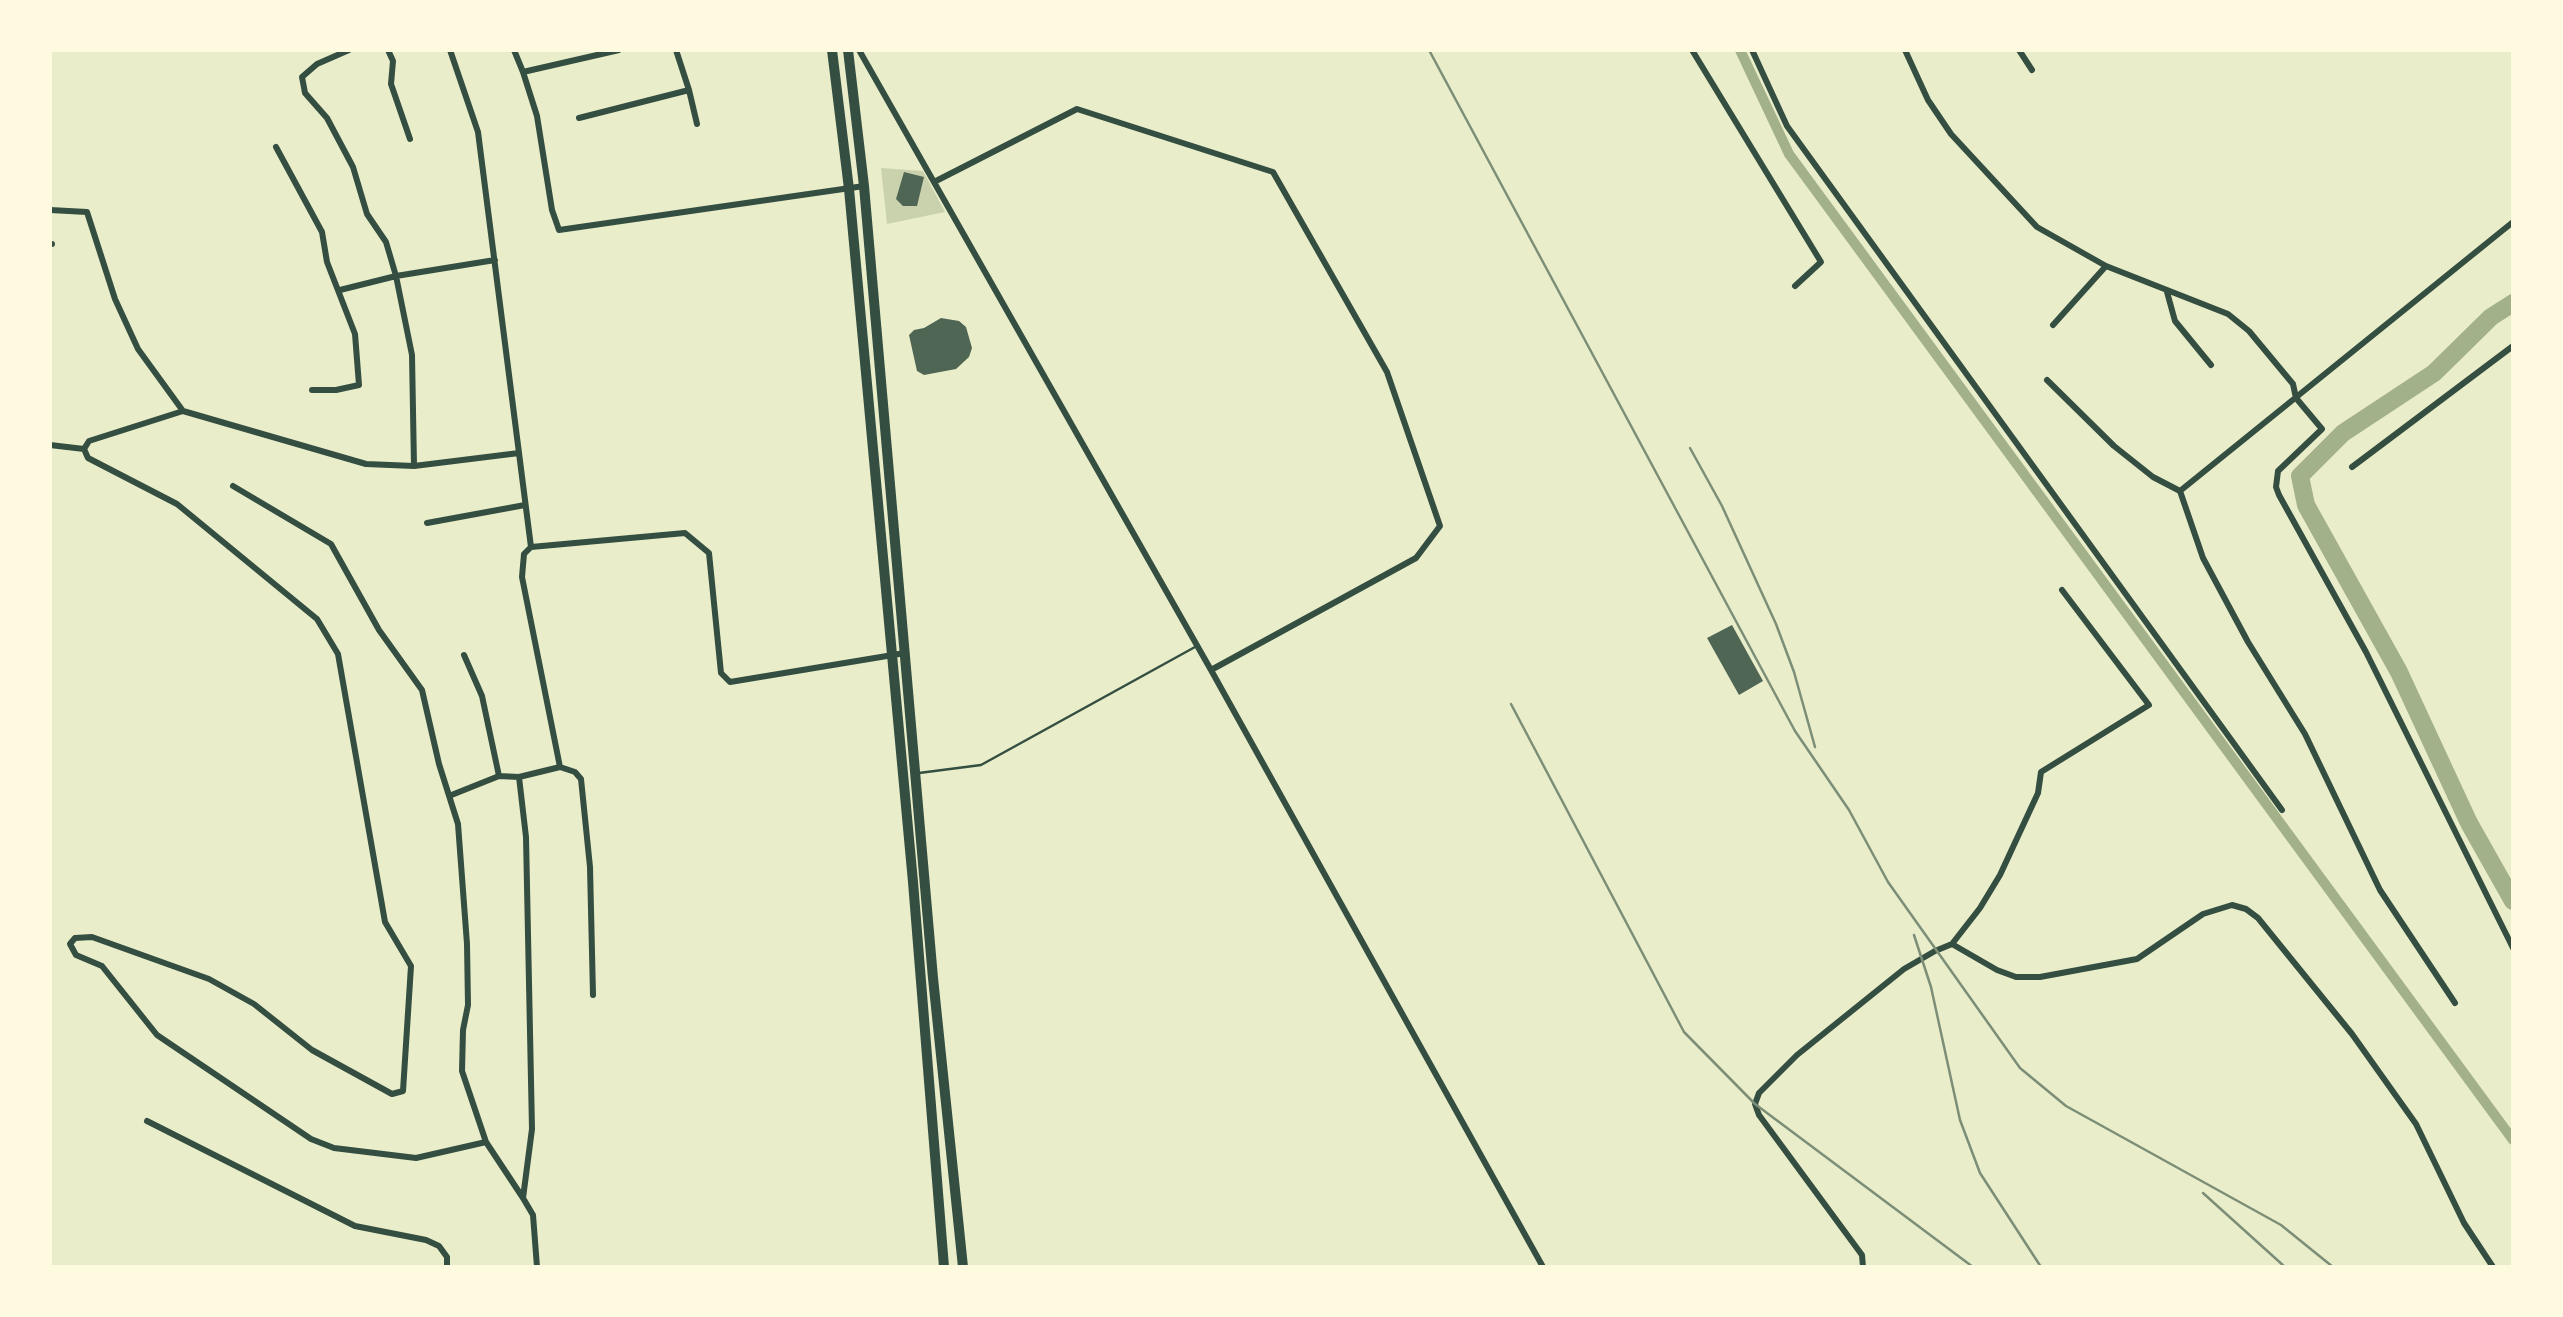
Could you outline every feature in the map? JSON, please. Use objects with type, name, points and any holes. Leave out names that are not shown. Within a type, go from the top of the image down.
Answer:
[{"type":"main road","points":[[832,50],[849,188],[890,654],[909,774],[963,1267]]},
{"type":"main road","points":[[848,50],[864,186],[905,653],[909,774],[944,1267]]},
{"type":"street","points":[[349,50],[317,64],[302,77],[305,94],[326,118],[353,167],[367,214],[386,242],[396,276],[412,354],[414,466]]},
{"type":"street","points":[[388,50],[393,61],[391,84],[410,138]]},
{"type":"street","points":[[450,50],[478,132],[531,547]]},
{"type":"street","points":[[514,50],[537,116],[552,210],[559,230],[864,186]]},
{"type":"street","points":[[523,72],[620,50]]},
{"type":"street","points":[[676,50],[697,124]]},
{"type":"street","points":[[859,50],[1211,670],[1543,1267]]},
{"type":"street","points":[[1692,50],[1820,262],[1796,286]]},
{"type":"street","points":[[1752,50],[1787,126],[2282,810]]},
{"type":"street","points":[[1905,50],[1934,110],[1963,148],[2037,227],[2106,266],[2228,314],[2249,331],[2293,384],[2296,398],[2322,429],[2278,471],[2279,496],[2366,652],[2513,948]]},
{"type":"street","points":[[2019,50],[2032,70]]},
{"type":"street","points":[[578,118],[688,90]]},
{"type":"street","points":[[934,182],[1077,109],[1273,172],[1378,356],[1440,526],[1416,558],[1211,670]]},
{"type":"street","points":[[276,147],[322,232],[327,262],[355,334],[359,385],[312,390]]},
{"type":"street","points":[[50,210],[87,212],[115,300],[138,349],[183,412]]},
{"type":"street","points":[[2180,491],[2513,222]]},
{"type":"street","points":[[340,290],[396,276],[495,260]]},
{"type":"street","points":[[2053,325],[2106,266]]},
{"type":"street","points":[[2167,292],[2175,322],[2211,365]]},
{"type":"street","points":[[2352,467],[2513,346]]},
{"type":"street","points":[[2047,380],[2114,446],[2153,477],[2180,491],[2203,558],[2248,642],[2305,734],[2380,890],[2455,1002]]},
{"type":"street","points":[[84,449],[89,441],[183,412],[366,464],[414,466],[519,453]]},
{"type":"street","points":[[50,445],[84,449]]},
{"type":"street","points":[[84,449],[88,458],[177,504],[317,619],[338,654],[385,922],[412,966],[403,1090],[392,1094],[312,1050],[254,1004],[209,979],[92,937],[75,938],[70,944],[76,955],[102,966],[157,1035],[311,1140],[334,1148],[416,1158],[486,1142]]},
{"type":"street","points":[[233,486],[331,544],[379,630],[422,690],[458,824],[468,1005],[462,1071],[486,1142],[533,1215],[537,1267]]},
{"type":"street","points":[[427,524],[525,506]]},
{"type":"street","points":[[560,767],[522,577],[524,554],[531,547],[685,534],[709,553],[721,672],[730,682],[905,653]]},
{"type":"street","points":[[1863,1267],[1862,1256],[1759,1115],[1755,1104],[1759,1092],[1798,1055],[1904,968],[1952,944],[2000,875],[2038,793],[2041,772],[2149,705],[2062,590]]},
{"type":"street","points":[[464,655],[482,696],[499,776]]},
{"type":"street","points":[[448,796],[499,776],[520,777],[560,767],[575,772],[581,780],[590,866],[593,995]]},
{"type":"street","points":[[520,777],[526,837],[532,1129],[522,1198]]},
{"type":"street","points":[[1952,944],[1997,970],[2016,977],[2040,977],[2137,958],[2203,914],[2232,906],[2246,909],[2281,944],[2416,1124],[2464,1223],[2492,1267]]},
{"type":"street","points":[[147,1121],[356,1226],[440,1246],[447,1257],[446,1267]]},
{"type":"lane","points":[[909,774],[981,765],[1197,646]]},
{"type":"green space","points":[[881,168],[923,171],[945,212],[887,224]]},
{"type":"building","points":[[904,172],[924,177],[917,206],[903,206],[896,199]]},
{"type":"building","points":[[941,318],[959,321],[966,327],[972,348],[969,357],[956,369],[924,375],[917,371],[909,335]]},
{"type":"building","points":[[1732,625],[1763,681],[1739,695],[1707,638]]},
{"type":"waterway","points":[[1740,50],[1789,154],[2513,1140]]},
{"type":"waterway","points":[[2513,303],[2491,317],[2434,373],[2343,433],[2300,476],[2306,505],[2399,672],[2469,823],[2513,901]]},
{"type":"railway","points":[[1429,50],[1795,731],[1849,810],[1888,882],[2020,1068],[2066,1106],[2281,1225],[2333,1267]]},
{"type":"railway","points":[[1690,448],[1722,506],[1776,624],[1815,747]]},
{"type":"railway","points":[[1511,704],[1684,1032],[1755,1104],[1973,1267]]},
{"type":"railway","points":[[1914,935],[1931,987],[1960,1120],[1980,1173],[2041,1267]]},
{"type":"railway","points":[[2203,1193],[2285,1267]]}]
